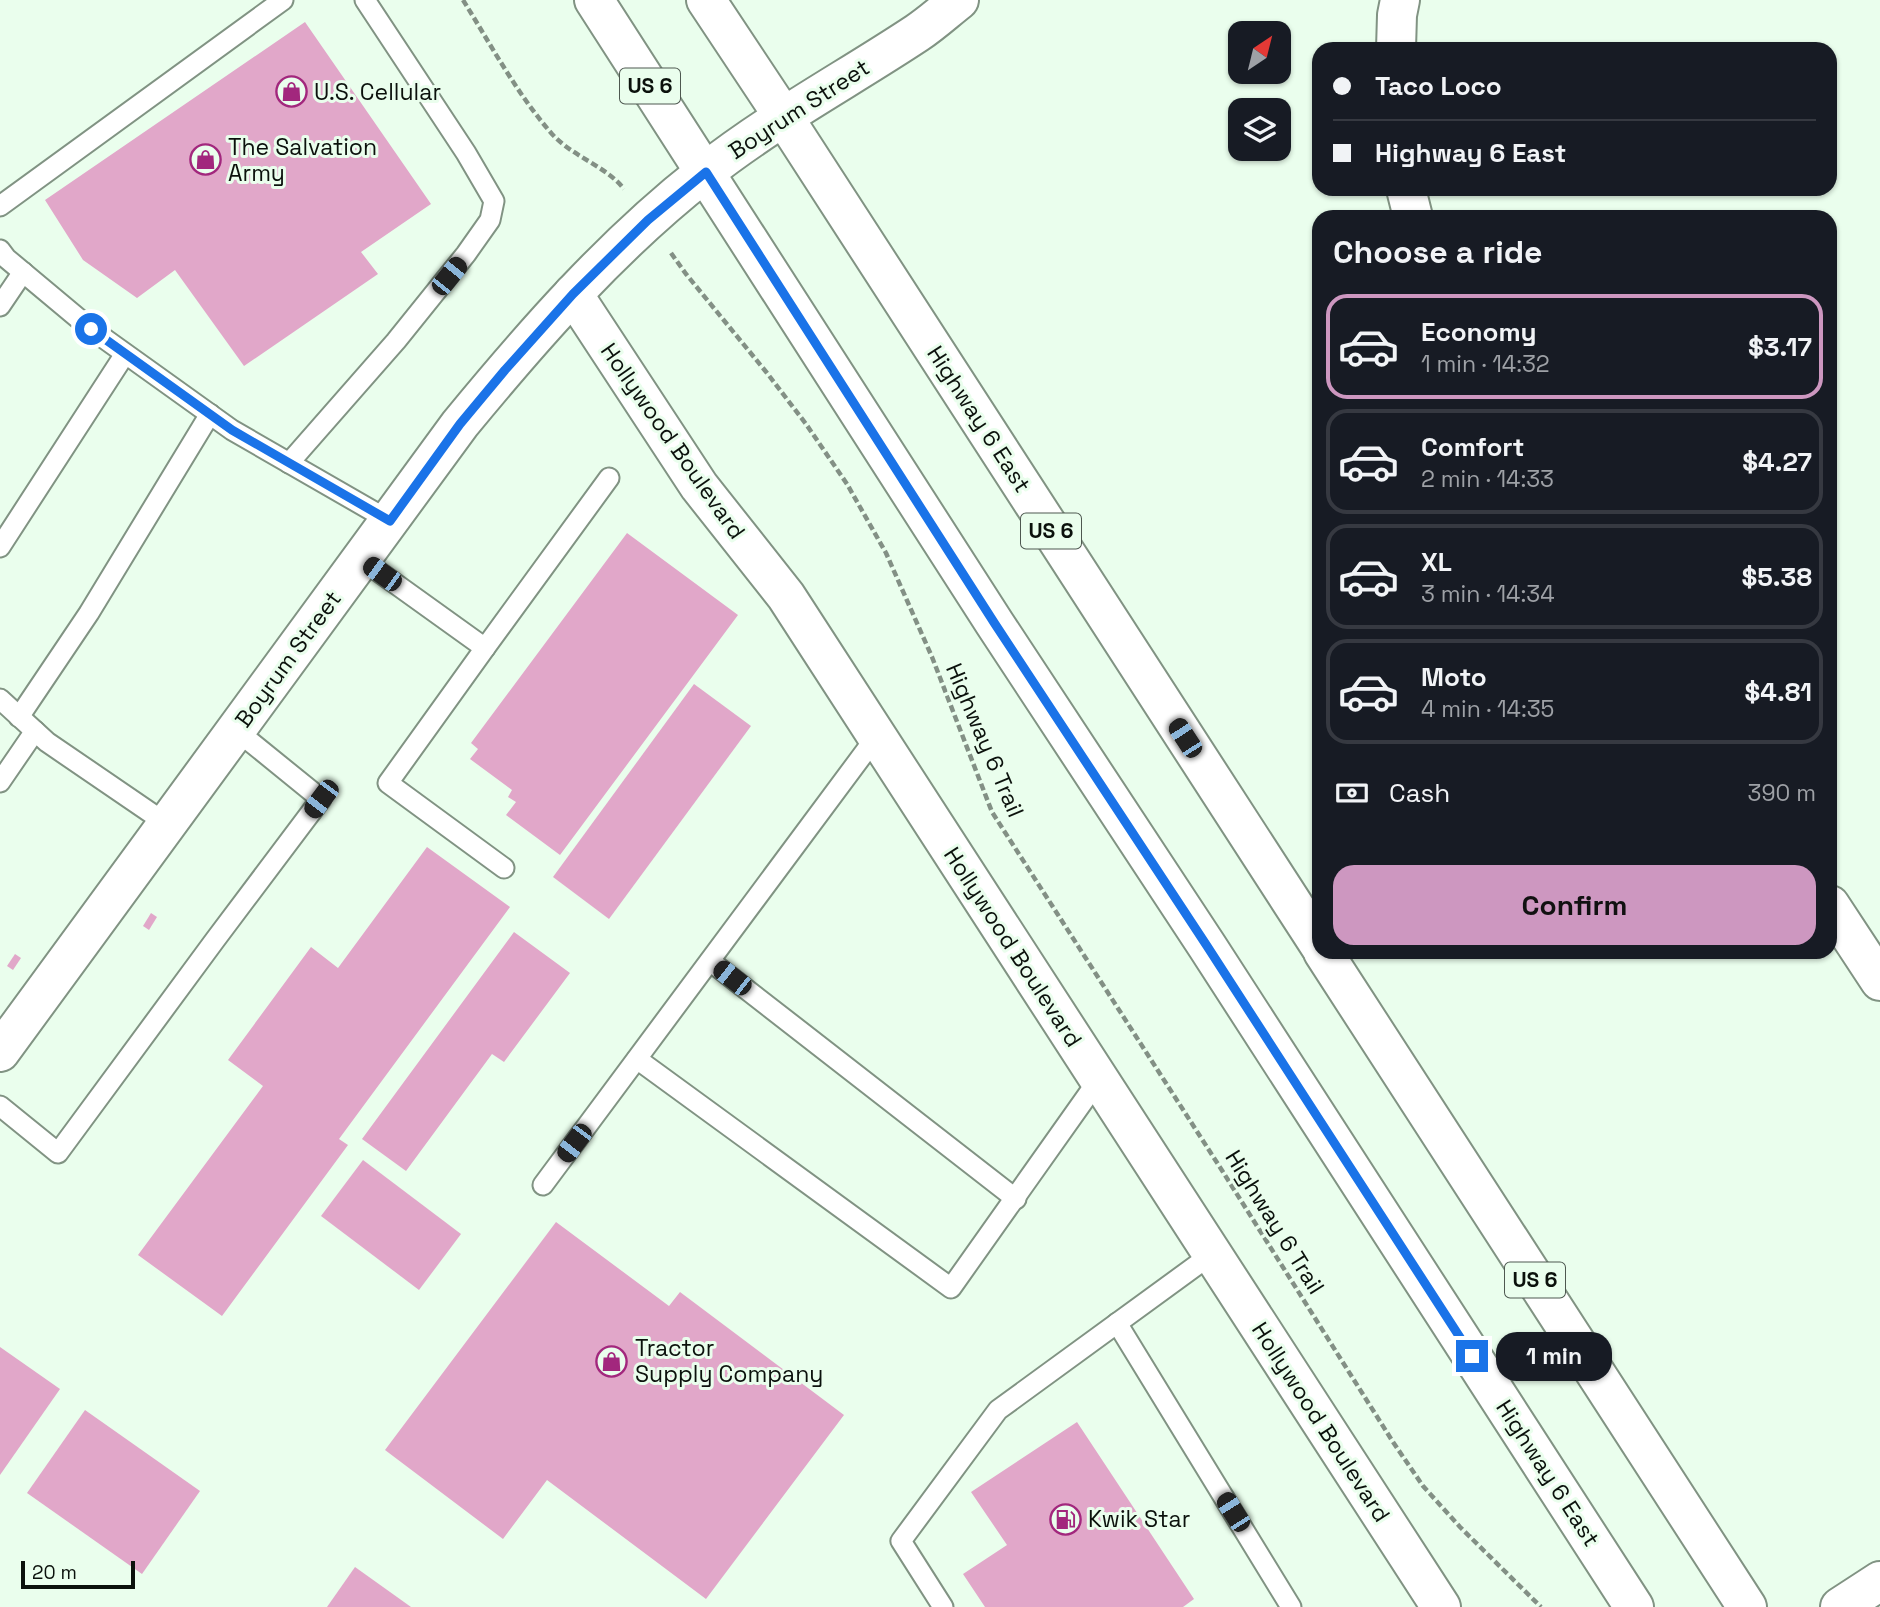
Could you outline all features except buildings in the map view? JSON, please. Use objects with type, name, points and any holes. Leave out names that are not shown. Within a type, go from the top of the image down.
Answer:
[{"type":"main road","name":"Highway 6 East","points":[[594,0],[995,624],[1215,957],[1634,1607]]},
{"type":"main road","name":"Highway 6 East","points":[[706,0],[1312,934]]},
{"type":"main road","name":"Boyrum Street","points":[[0,1052],[460,424],[573,294],[648,220],[706,172],[783,116],[919,32],[959,0]]},
{"type":"main road","points":[[1396,42],[1400,0]]},
{"type":"main road","name":"Hollywood Boulevard","points":[[573,294],[699,486],[786,596],[1441,1607]]},
{"type":"main road","points":[[1837,916],[1880,981]]},
{"type":"main road","name":"US 6","points":[[1328,959],[1746,1607]]},
{"type":"main road","points":[[1840,1607],[1880,1581]]},
{"type":"lane","points":[[0,206],[283,0]]},
{"type":"lane","points":[[289,463],[396,341],[466,254],[490,220],[494,201],[467,153],[365,0]]},
{"type":"lane","points":[[0,250],[6,258],[91,329],[232,430],[390,521]]},
{"type":"lane","points":[[0,306],[23,272]]},
{"type":"lane","points":[[0,547],[125,354]]},
{"type":"lane","points":[[19,717],[89,613],[209,414]]},
{"type":"lane","points":[[504,868],[388,783],[609,478]]},
{"type":"lane","points":[[361,559],[485,648]]},
{"type":"lane","points":[[0,699],[47,742],[167,824]]},
{"type":"lane","points":[[0,1106],[58,1153],[321,799],[236,730]]},
{"type":"lane","points":[[0,782],[35,731]]},
{"type":"lane","points":[[543,1185],[876,737]]},
{"type":"lane","points":[[710,961],[1016,1199]]},
{"type":"lane","points":[[636,1059],[951,1288],[1099,1079]]},
{"type":"lane","points":[[943,1607],[901,1541],[998,1410],[1212,1254]]},
{"type":"lane","points":[[1117,1323],[1291,1607]]},
{"type":"path","name":"Highway 6 Trail","points":[[463,0],[523,97],[554,136],[583,159],[616,179],[686,274],[806,424],[847,484],[886,553],[932,657],[992,812],[1423,1486],[1460,1527],[1541,1607]]},
{"type":"place","name":"U.S. Cellular","points":[[291,92]]},
{"type":"place","name":"The Salvation Army","points":[[205,160]]},
{"type":"place","name":"Tractor Supply Company","points":[[612,1361]]},
{"type":"place","name":"Kwik Star","points":[[1065,1519]]},
{"type":"route","points":[[91,329],[232,430],[390,521],[460,424],[573,294],[648,220],[706,172],[995,624],[1472,1356]]}]
